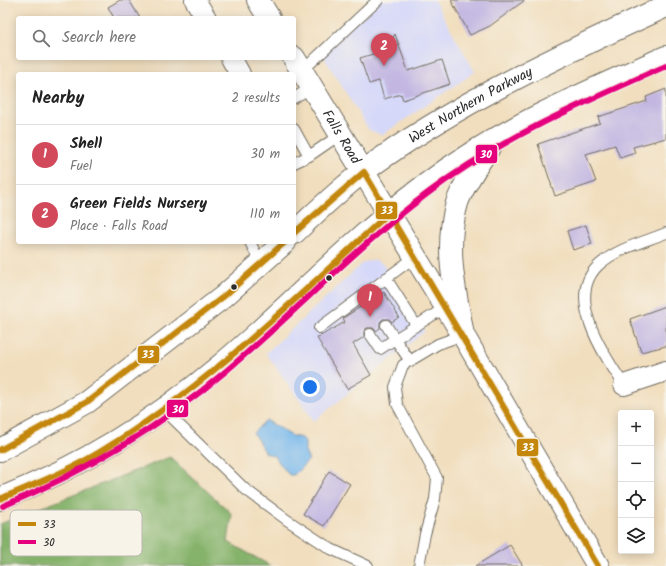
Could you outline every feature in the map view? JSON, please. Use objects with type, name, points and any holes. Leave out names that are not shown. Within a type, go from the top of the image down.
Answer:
[{"type":"main road","points":[[258,0],[269,16]]},
{"type":"main road","name":"West Northern Parkway","points":[[296,231],[364,172],[430,128],[492,91],[666,6]]},
{"type":"main road","points":[[0,499],[46,480],[103,450],[163,409],[220,366],[389,213],[426,184],[494,139],[563,103],[666,57]]},
{"type":"main road","name":"Falls Road","points":[[303,72],[415,256],[598,566]]},
{"type":"main road","points":[[462,335],[452,271],[451,237],[458,202],[471,176],[494,139]]},
{"type":"main road","points":[[0,450],[87,402],[223,296],[283,244]]},
{"type":"street","points":[[195,0],[205,16]]},
{"type":"street","points":[[232,60],[239,72]]},
{"type":"street","points":[[624,385],[666,371]]},
{"type":"lane","points":[[296,92],[303,72],[378,0]]},
{"type":"lane","points":[[296,133],[309,156]]},
{"type":"lane","points":[[296,162],[309,156],[341,134]]},
{"type":"lane","points":[[624,385],[607,360],[590,324],[585,301],[590,277],[599,264],[622,250],[666,233]]},
{"type":"lane","points":[[251,244],[261,264]]},
{"type":"lane","points":[[319,328],[368,296],[386,278],[415,256]]},
{"type":"lane","points":[[386,278],[416,326]]},
{"type":"lane","points":[[370,334],[380,349],[446,308]]},
{"type":"lane","points":[[386,325],[410,362]]},
{"type":"lane","points":[[419,566],[424,534],[435,499],[437,478],[397,404],[395,387],[403,365],[438,344],[462,335]]},
{"type":"lane","points":[[163,409],[251,494],[331,549],[368,566]]},
{"type":"shaded area","points":[[380,0],[434,0],[475,72],[382,135],[369,130],[322,54]]},
{"type":"shaded area","points":[[375,260],[383,264],[425,331],[314,421],[266,353],[364,262]]},
{"type":"green space","points":[[170,457],[232,514],[228,542],[271,566],[0,566],[0,524],[10,520],[10,556],[142,556],[142,510],[36,510]]},
{"type":"water","points":[[266,420],[292,436],[302,438],[305,441],[305,452],[309,460],[294,475],[289,475],[274,456],[266,453],[253,433]]},
{"type":"building","points":[[120,0],[129,0],[139,16],[113,16],[108,7]]},
{"type":"building","points":[[451,0],[525,0],[490,26],[470,35]]},
{"type":"building","points":[[395,34],[408,71],[442,60],[450,84],[403,100],[401,94],[384,99],[379,81],[369,84],[360,58],[386,50]]},
{"type":"building","points":[[666,89],[666,138],[633,147],[635,153],[620,158],[615,145],[586,154],[596,182],[555,196],[538,144],[600,123],[598,117],[647,101],[646,97]]},
{"type":"building","points":[[586,225],[592,244],[573,250],[567,231]]},
{"type":"building","points":[[384,292],[399,317],[392,322],[389,319],[383,319],[380,322],[380,328],[376,331],[373,328],[367,328],[364,331],[364,337],[353,344],[371,375],[347,389],[317,338],[345,322],[343,318]]},
{"type":"building","points":[[666,306],[666,346],[641,352],[630,319]]},
{"type":"building","points":[[329,471],[350,484],[324,526],[303,514]]},
{"type":"building","points":[[510,545],[523,566],[475,566]]},
{"type":"transit line","name":"30","points":[[3,506],[63,479],[120,447],[201,392],[252,349],[376,235],[428,193],[456,173],[484,155],[544,122],[604,93],[666,66]]},
{"type":"transit line","name":"33","points":[[296,231],[364,172],[598,566]]},
{"type":"transit line","name":"33","points":[[0,499],[78,464],[142,425],[180,397],[252,338],[389,213]]},
{"type":"transit line","name":"33","points":[[0,450],[87,402],[223,297],[283,244]]},
{"type":"place","name":"Green Fields Nursery","points":[[384,66]]},
{"type":"place","name":"Shell","points":[[370,317]]}]
